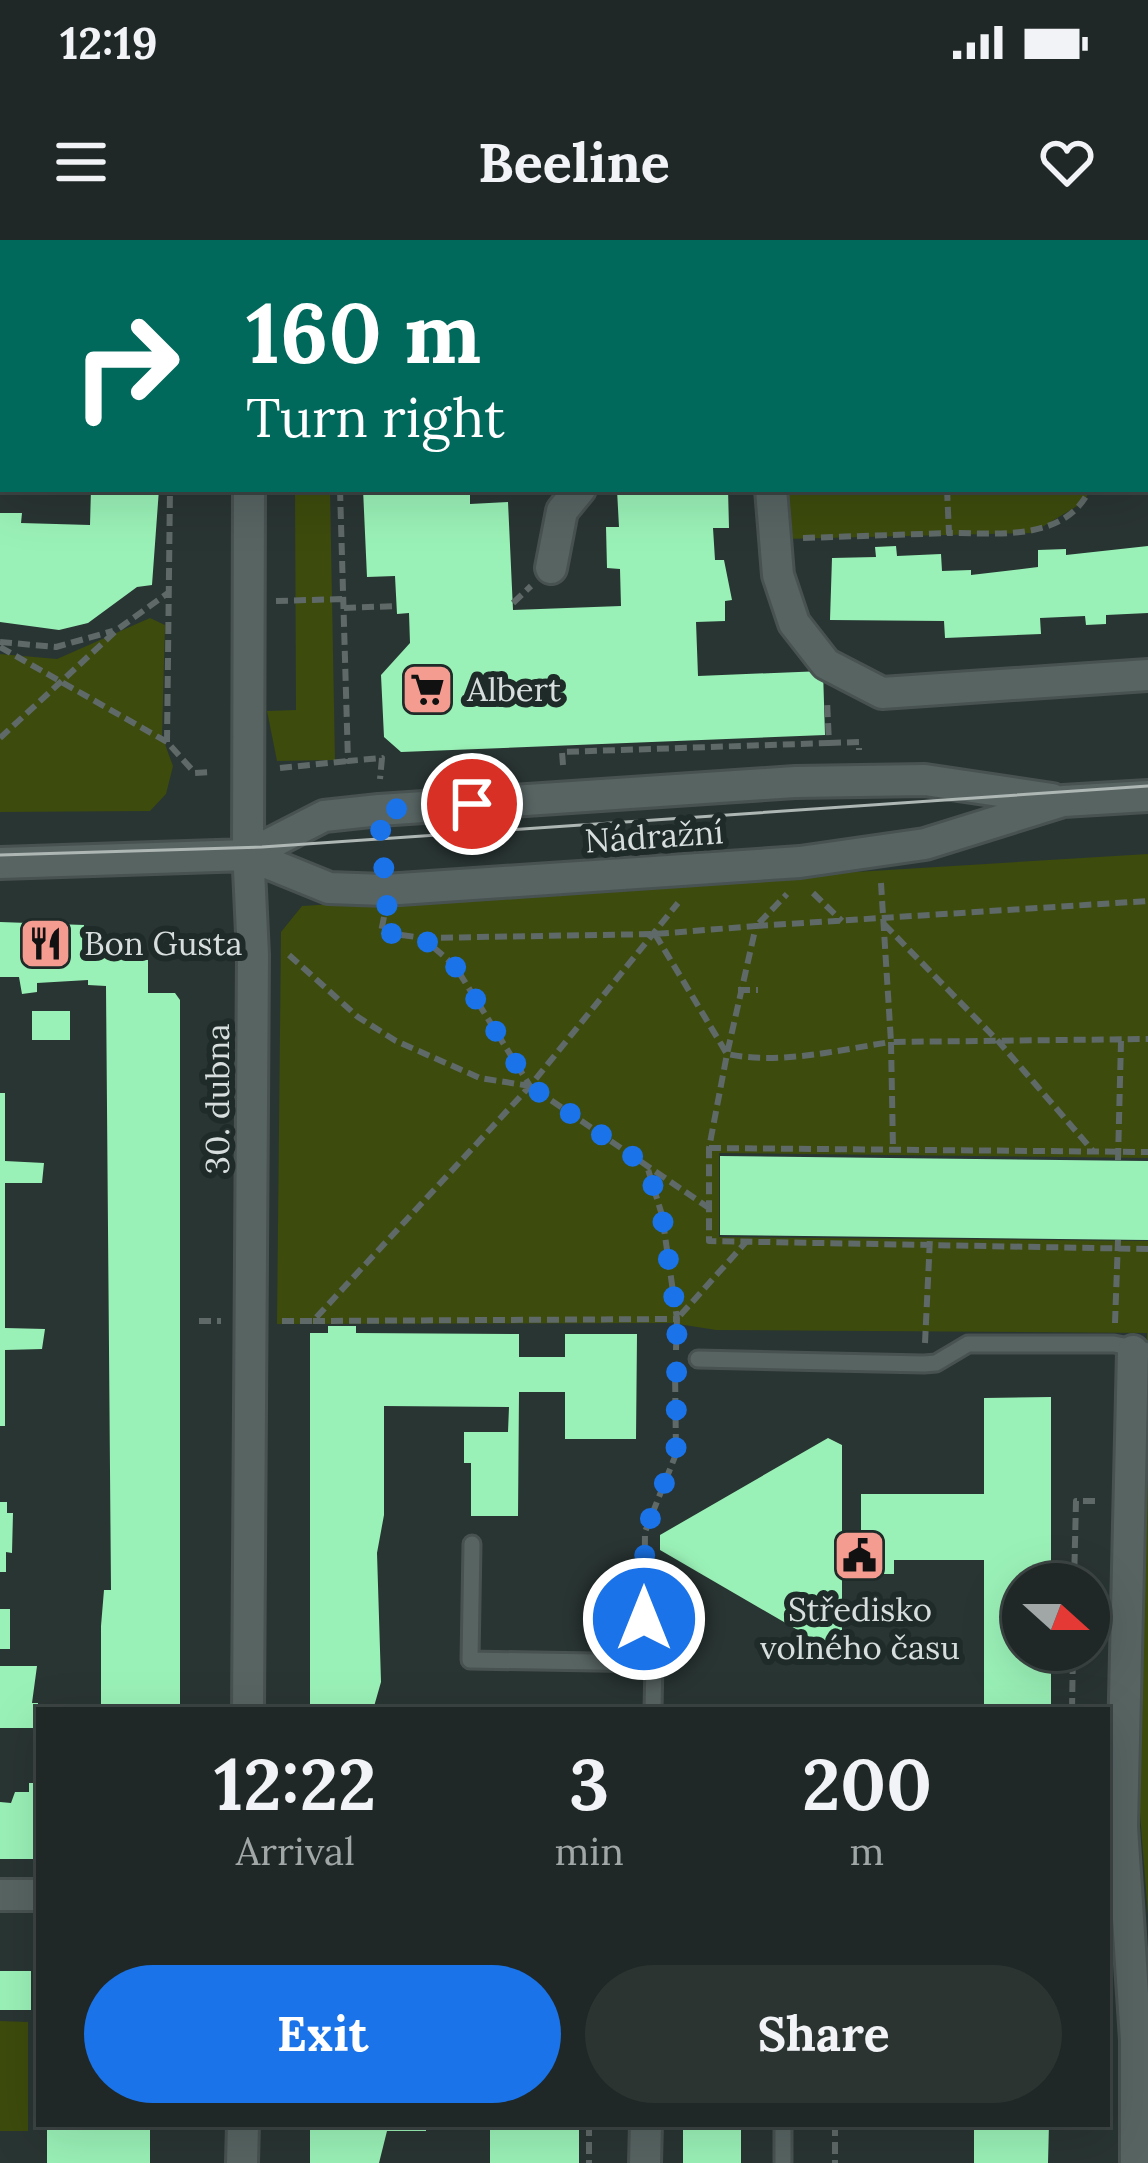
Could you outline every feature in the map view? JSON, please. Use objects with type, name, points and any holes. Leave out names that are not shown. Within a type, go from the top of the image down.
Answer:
[{"type":"street","name":"30. dubna","points":[[248,1707],[252,1321],[249,492]]},
{"type":"street","points":[[551,568],[562,512],[578,492]]},
{"type":"street","points":[[771,492],[773,540],[794,622],[826,664],[882,693],[1148,675]]},
{"type":"street","name":"Nádražní","points":[[248,855],[323,816],[726,787],[925,780],[1063,801],[1148,796]]},
{"type":"street","name":"Nádražní","points":[[0,863],[248,855],[329,888],[386,890],[800,862],[925,844],[1063,801]]},
{"type":"street","points":[[1132,1349],[1115,1827],[1142,2040],[1136,2163]]},
{"type":"street","points":[[0,1895],[36,1895]]},
{"type":"street","points":[[242,2163],[243,2127]]},
{"type":"street","points":[[645,2163],[646,2127]]},
{"type":"lane","points":[[698,1359],[924,1364],[936,1363],[968,1344],[1132,1349]]},
{"type":"lane","points":[[472,1544],[470,1660],[654,1663],[653,1707]]},
{"type":"lane","points":[[783,2127],[783,2163]]},
{"type":"path","points":[[167,742],[170,492]]},
{"type":"path","points":[[340,492],[348,761]]},
{"type":"path","points":[[947,492],[949,533]]},
{"type":"path","points":[[773,540],[1032,533],[1084,502],[1089,492]]},
{"type":"path","points":[[0,738],[118,629],[168,593]]},
{"type":"path","points":[[249,602],[397,606]]},
{"type":"path","points":[[0,644],[56,647],[118,629]]},
{"type":"path","points":[[0,644],[167,742],[195,773],[213,772]]},
{"type":"path","points":[[826,664],[829,743]]},
{"type":"path","points":[[562,752],[842,742]]},
{"type":"path","points":[[276,769],[382,758]]},
{"type":"path","points":[[880,872],[893,1149]]},
{"type":"path","points":[[843,923],[800,880],[756,926],[738,990],[709,1148],[709,1241],[1118,1244],[1148,1249]]},
{"type":"path","points":[[386,890],[381,932],[423,938],[655,934],[1148,901]]},
{"type":"path","points":[[313,1321],[530,1086],[687,890]]},
{"type":"path","points":[[882,922],[999,1042],[1093,1151]]},
{"type":"path","points":[[655,934],[727,1054],[748,1058],[806,1055],[891,1042],[1148,1040]]},
{"type":"path","points":[[423,938],[455,966],[530,1086],[709,1208]]},
{"type":"path","points":[[289,955],[358,1017],[429,1060],[481,1078],[530,1086]]},
{"type":"path","points":[[738,990],[758,990]]},
{"type":"path","points":[[1118,1156],[1121,1041]]},
{"type":"path","points":[[709,1148],[893,1149],[931,1154],[1093,1151],[1118,1156],[1148,1152]]},
{"type":"path","points":[[644,1663],[645,1532],[676,1454],[677,1319],[662,1215],[647,1166]]},
{"type":"path","points":[[199,1321],[677,1319],[746,1242]]},
{"type":"path","points":[[924,1364],[930,1242]]},
{"type":"path","points":[[1118,1244],[1132,1349]]},
{"type":"path","points":[[1075,1563],[1076,1501],[1097,1501]]},
{"type":"path","points":[[1072,1707],[1073,1671]]},
{"type":"path","points":[[589,2127],[589,2163]]},
{"type":"path","points":[[835,2127],[836,2163]]},
{"type":"green space","points":[[295,492],[330,492],[335,760],[277,761],[267,711],[296,710]]},
{"type":"green space","points":[[783,492],[1089,492],[1084,502],[1032,533],[785,539]]},
{"type":"green space","points":[[150,618],[165,625],[162,736],[173,766],[166,794],[150,811],[0,812],[0,654],[57,659]]},
{"type":"green space","points":[[1148,854],[1148,1158],[719,1153],[719,1237],[1148,1241],[1148,1915],[1138,1788],[1147,1333],[716,1330],[672,1323],[277,1324],[281,932],[302,906]]},
{"type":"green space","points":[[0,2021],[28,2022],[28,2131],[0,2131]]},
{"type":"building","points":[[91,492],[159,492],[152,585],[137,587],[88,623],[59,630],[0,622],[0,513],[22,513],[21,523],[90,525]]},
{"type":"building","points":[[363,492],[470,492],[470,504],[508,502],[513,610],[621,606],[620,569],[607,568],[606,527],[619,527],[617,492],[728,492],[729,528],[713,528],[715,560],[724,560],[732,600],[725,601],[725,621],[696,622],[698,676],[823,671],[825,735],[401,752],[384,737],[381,675],[410,643],[409,613],[397,614],[395,576],[367,577]]},
{"type":"building","points":[[896,546],[897,556],[941,554],[942,571],[971,570],[971,575],[1038,567],[1038,550],[1066,549],[1066,555],[1148,546],[1148,613],[1106,615],[1106,624],[1086,625],[1085,616],[1040,618],[1041,634],[945,638],[944,621],[830,620],[832,558],[876,557],[875,547]]},
{"type":"building","points":[[0,922],[84,925],[84,941],[121,941],[137,960],[148,960],[148,993],[175,993],[180,1000],[180,1707],[101,1707],[104,1590],[111,1590],[106,986],[88,985],[88,980],[37,983],[37,992],[22,994],[19,977],[0,977]]},
{"type":"building","points":[[32,1011],[70,1011],[70,1040],[32,1040]]},
{"type":"building","points":[[0,1093],[5,1093],[5,1161],[44,1163],[42,1183],[5,1183],[5,1328],[45,1329],[42,1349],[5,1350],[5,1426],[0,1426]]},
{"type":"building","points":[[720,1156],[1148,1161],[1148,1240],[720,1235]]},
{"type":"building","points":[[328,1326],[356,1326],[356,1333],[519,1334],[519,1357],[565,1357],[565,1334],[637,1334],[636,1439],[565,1439],[565,1392],[519,1392],[518,1516],[471,1516],[471,1463],[464,1463],[464,1432],[508,1432],[509,1407],[384,1406],[384,1515],[377,1553],[381,1682],[374,1707],[310,1707],[310,1333],[328,1333]]},
{"type":"building","name":"Středisko volného času","points":[[1051,1397],[1051,1563],[1002,1563],[1002,1671],[1051,1671],[1051,1707],[984,1707],[984,1560],[894,1560],[894,1574],[842,1574],[842,1638],[827,1647],[660,1550],[660,1535],[828,1438],[842,1445],[842,1542],[861,1542],[861,1494],[984,1494],[984,1398]]},
{"type":"building","points":[[0,1502],[7,1502],[7,1513],[13,1513],[12,1553],[6,1552],[6,1572],[0,1572]]},
{"type":"building","points":[[0,1609],[10,1609],[10,1649],[0,1649]]},
{"type":"building","points":[[0,1666],[37,1666],[32,1703],[38,1703],[36,1728],[0,1728]]},
{"type":"building","points":[[29,1783],[36,1783],[36,1859],[0,1859],[0,1802],[11,1803],[15,1792],[29,1792]]},
{"type":"building","points":[[0,1971],[31,1971],[31,2010],[0,2010]]},
{"type":"building","points":[[47,2127],[150,2127],[150,2163],[47,2163]]},
{"type":"building","points":[[310,2127],[426,2127],[426,2131],[387,2131],[379,2163],[310,2163]]},
{"type":"building","points":[[490,2127],[579,2127],[579,2163],[490,2163]]},
{"type":"building","points":[[683,2127],[741,2127],[741,2163],[683,2163]]},
{"type":"building","points":[[974,2127],[1049,2127],[1048,2163],[974,2163]]},
{"type":"tram line","points":[[0,855],[262,847],[1148,786]]},
{"type":"place","name":"Albert","points":[[428,689]]},
{"type":"place","name":"Bon Gusta","points":[[45,943]]},
{"type":"place","name":"Středisko volného času","points":[[860,1555]]},
{"type":"route","points":[[472,804],[379,810],[387,906],[381,932],[423,938],[455,966],[506,1038],[530,1086],[647,1166],[662,1215],[677,1319],[676,1454],[645,1532],[644,1619]]}]
